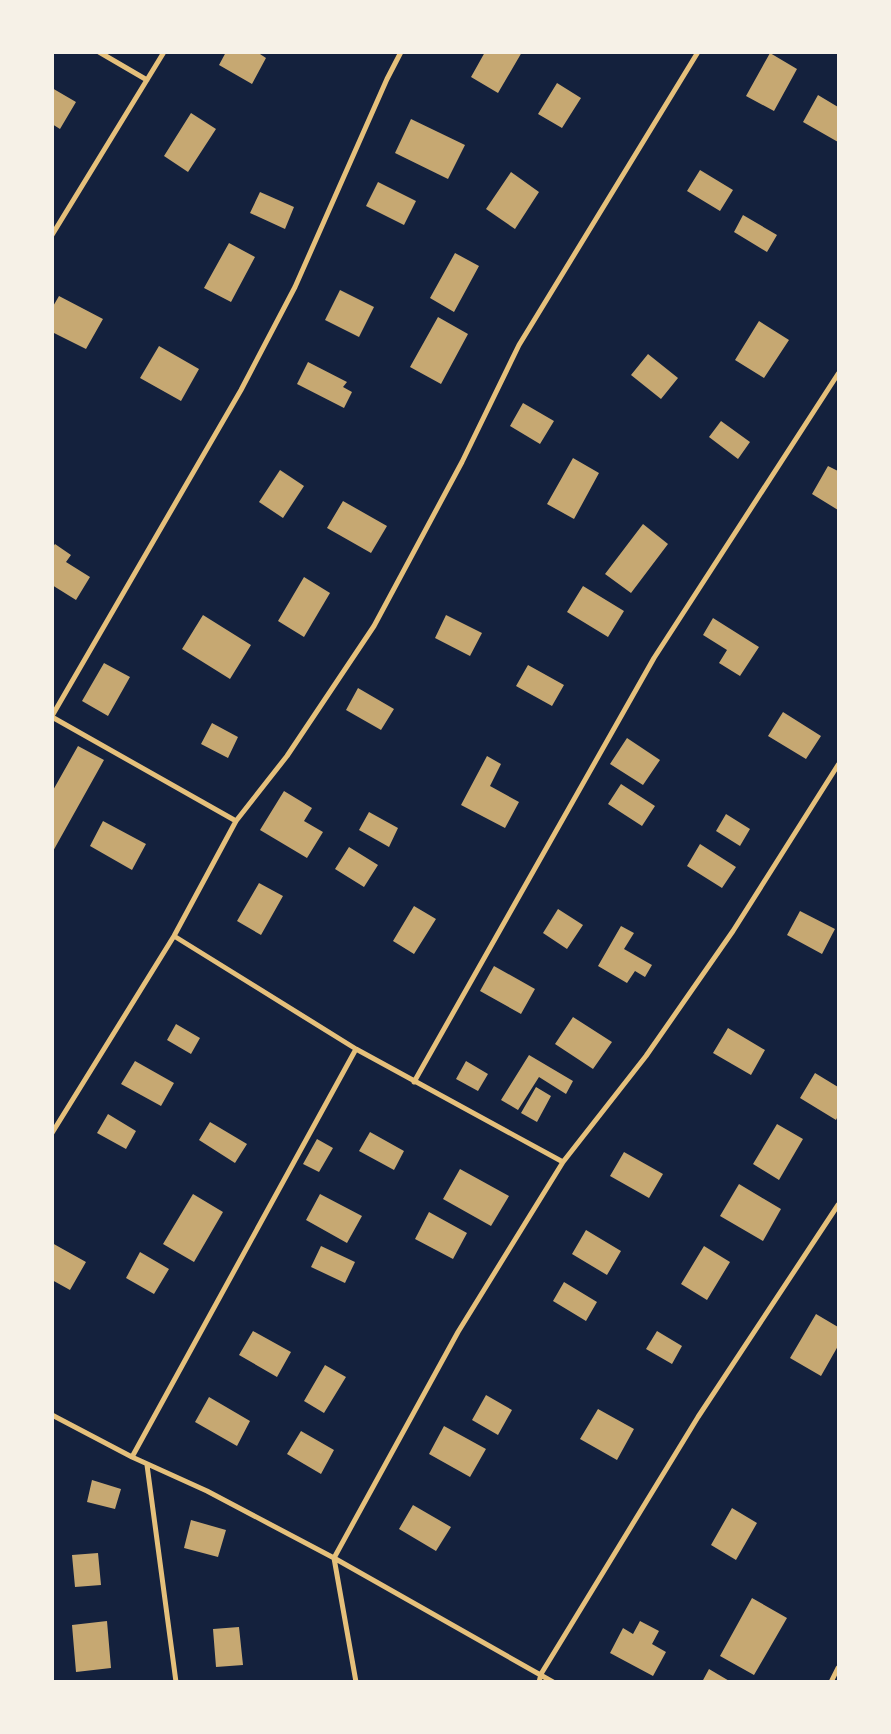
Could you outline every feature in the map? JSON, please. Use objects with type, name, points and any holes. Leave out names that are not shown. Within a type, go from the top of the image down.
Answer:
[{"type":"street","points":[[99,52],[147,80]]},
{"type":"street","points":[[52,235],[164,52]]},
{"type":"street","points":[[236,821],[52,717],[241,390],[295,287],[387,79],[401,52]]},
{"type":"street","points":[[52,1133],[174,936],[236,821],[287,756],[374,626],[462,462],[519,345],[698,52]]},
{"type":"street","points":[[414,1082],[654,658],[766,488],[838,374]]},
{"type":"street","points":[[356,1682],[334,1558],[458,1332],[563,1162],[646,1056],[733,931],[838,765]]},
{"type":"street","points":[[174,936],[356,1049],[563,1162]]},
{"type":"street","points":[[132,1457],[356,1049]]},
{"type":"street","points":[[539,1682],[541,1674],[698,1417],[838,1206]]},
{"type":"street","points":[[52,1415],[148,1465],[207,1491],[334,1558],[553,1682]]},
{"type":"street","points":[[148,1465],[176,1682]]},
{"type":"street","points":[[831,1682],[838,1668]]},
{"type":"building","points":[[226,52],[257,52],[266,58],[252,84],[219,65]]},
{"type":"building","points":[[485,52],[522,52],[498,93],[471,77]]},
{"type":"building","points":[[770,53],[797,69],[774,111],[746,96]]},
{"type":"building","points":[[557,83],[581,98],[562,128],[538,114]]},
{"type":"building","points":[[52,88],[76,102],[60,129],[52,124]]},
{"type":"building","points":[[818,95],[838,107],[838,142],[803,122]]},
{"type":"building","points":[[191,113],[216,129],[188,172],[164,156]]},
{"type":"building","points":[[411,119],[465,145],[448,179],[395,153]]},
{"type":"building","points":[[700,170],[733,190],[720,211],[687,191]]},
{"type":"building","points":[[511,172],[539,192],[515,229],[486,209]]},
{"type":"building","points":[[378,182],[416,201],[404,225],[366,206]]},
{"type":"building","points":[[260,192],[294,207],[285,229],[250,213]]},
{"type":"building","points":[[743,215],[777,235],[767,252],[734,232]]},
{"type":"building","points":[[229,243],[255,257],[231,302],[204,288]]},
{"type":"building","points":[[455,253],[479,266],[454,312],[430,298]]},
{"type":"building","points":[[340,290],[374,307],[359,337],[325,320]]},
{"type":"building","points":[[59,296],[103,319],[86,349],[52,332],[52,308]]},
{"type":"building","points":[[438,317],[468,334],[441,384],[410,367]]},
{"type":"building","points":[[759,321],[789,340],[764,378],[735,360]]},
{"type":"building","points":[[159,346],[199,369],[181,401],[140,378]]},
{"type":"building","points":[[648,354],[678,378],[661,399],[631,375]]},
{"type":"building","points":[[308,362],[347,382],[343,387],[352,392],[344,408],[297,384]]},
{"type":"building","points":[[523,403],[554,421],[540,444],[510,426]]},
{"type":"building","points":[[721,421],[750,442],[738,459],[709,437]]},
{"type":"building","points":[[573,458],[599,473],[574,519],[547,504]]},
{"type":"building","points":[[828,466],[838,471],[838,510],[812,494]]},
{"type":"building","points":[[280,470],[304,486],[283,518],[259,502]]},
{"type":"building","points":[[343,501],[387,526],[371,553],[327,528]]},
{"type":"building","points":[[643,524],[668,544],[631,593],[605,574]]},
{"type":"building","points":[[55,544],[71,555],[66,562],[90,577],[76,600],[52,585],[52,548]]},
{"type":"building","points":[[304,577],[330,593],[304,637],[278,621]]},
{"type":"building","points":[[583,586],[624,611],[608,637],[567,612]]},
{"type":"building","points":[[203,615],[251,645],[230,679],[182,649]]},
{"type":"building","points":[[446,615],[482,633],[470,656],[435,638]]},
{"type":"building","points":[[713,618],[759,647],[740,676],[719,663],[727,650],[703,635]]},
{"type":"building","points":[[104,663],[130,677],[108,716],[82,701]]},
{"type":"building","points":[[528,665],[564,685],[552,706],[516,686]]},
{"type":"building","points":[[358,688],[394,709],[381,730],[346,710]]},
{"type":"building","points":[[783,712],[821,736],[806,759],[768,736]]},
{"type":"building","points":[[212,723],[238,737],[228,758],[201,744]]},
{"type":"building","points":[[627,738],[660,760],[643,785],[610,764]]},
{"type":"building","points":[[78,746],[104,760],[52,853],[52,792]]},
{"type":"building","points":[[487,756],[501,764],[490,786],[519,802],[505,828],[461,805]]},
{"type":"building","points":[[621,784],[655,806],[642,826],[608,804]]},
{"type":"building","points":[[284,791],[312,808],[304,821],[323,832],[307,858],[260,830]]},
{"type":"building","points":[[369,812],[398,828],[389,847],[359,830]]},
{"type":"building","points":[[726,814],[750,829],[740,846],[716,831]]},
{"type":"building","points":[[103,821],[146,844],[132,870],[90,846]]},
{"type":"building","points":[[700,844],[736,867],[722,888],[687,866]]},
{"type":"building","points":[[349,847],[378,865],[364,887],[335,869]]},
{"type":"building","points":[[259,883],[283,896],[261,935],[237,921]]},
{"type":"building","points":[[414,906],[436,919],[414,954],[393,941]]},
{"type":"building","points":[[558,909],[583,925],[567,949],[543,933]]},
{"type":"building","points":[[800,911],[835,929],[822,954],[787,935]]},
{"type":"building","points":[[621,926],[634,933],[624,949],[652,965],[645,977],[635,971],[627,983],[598,966]]},
{"type":"building","points":[[494,966],[535,989],[521,1014],[480,991]]},
{"type":"building","points":[[573,1017],[612,1042],[593,1069],[555,1044]]},
{"type":"building","points":[[176,1024],[200,1038],[191,1054],[167,1040]]},
{"type":"building","points":[[728,1028],[765,1050],[751,1075],[713,1053]]},
{"type":"building","points":[[529,1055],[573,1081],[566,1094],[539,1077],[518,1110],[501,1100]]},
{"type":"building","points":[[135,1061],[174,1083],[161,1106],[121,1084]]},
{"type":"building","points":[[466,1061],[488,1074],[478,1091],[456,1079]]},
{"type":"building","points":[[815,1073],[838,1087],[838,1116],[836,1120],[800,1098]]},
{"type":"building","points":[[536,1087],[551,1096],[537,1122],[521,1113]]},
{"type":"building","points":[[108,1114],[136,1131],[126,1149],[97,1133]]},
{"type":"building","points":[[210,1122],[247,1144],[235,1163],[199,1140]]},
{"type":"building","points":[[777,1124],[803,1139],[779,1180],[753,1164]]},
{"type":"building","points":[[370,1132],[404,1151],[394,1170],[359,1151]]},
{"type":"building","points":[[317,1139],[333,1148],[319,1172],[303,1164]]},
{"type":"building","points":[[624,1152],[663,1174],[649,1198],[610,1176]]},
{"type":"building","points":[[460,1169],[509,1196],[491,1226],[443,1199]]},
{"type":"building","points":[[739,1184],[781,1209],[763,1241],[720,1216]]},
{"type":"building","points":[[193,1194],[223,1212],[194,1262],[163,1244]]},
{"type":"building","points":[[320,1194],[362,1216],[347,1243],[306,1220]]},
{"type":"building","points":[[429,1212],[467,1233],[453,1259],[415,1239]]},
{"type":"building","points":[[586,1230],[621,1251],[607,1275],[572,1254]]},
{"type":"building","points":[[52,1243],[86,1262],[70,1290],[52,1280]]},
{"type":"building","points":[[321,1246],[355,1262],[345,1283],[311,1267]]},
{"type":"building","points":[[704,1246],[730,1262],[707,1300],[681,1284]]},
{"type":"building","points":[[140,1252],[169,1269],[154,1294],[126,1278]]},
{"type":"building","points":[[564,1282],[597,1302],[586,1321],[553,1301]]},
{"type":"building","points":[[816,1314],[838,1327],[838,1346],[821,1376],[790,1358]]},
{"type":"building","points":[[253,1331],[291,1352],[277,1377],[239,1355]]},
{"type":"building","points":[[657,1331],[682,1346],[672,1364],[646,1349]]},
{"type":"building","points":[[325,1365],[346,1377],[324,1413],[304,1401]]},
{"type":"building","points":[[486,1395],[512,1410],[498,1435],[472,1420]]},
{"type":"building","points":[[209,1397],[250,1421],[237,1446],[195,1422]]},
{"type":"building","points":[[598,1409],[634,1429],[617,1460],[580,1439]]},
{"type":"building","points":[[444,1426],[486,1449],[470,1477],[429,1454]]},
{"type":"building","points":[[301,1431],[334,1450],[321,1474],[287,1454]]},
{"type":"building","points":[[92,1480],[121,1489],[115,1509],[87,1502]]},
{"type":"building","points":[[413,1505],[451,1527],[436,1551],[399,1529]]},
{"type":"building","points":[[732,1508],[757,1523],[736,1560],[711,1545]]},
{"type":"building","points":[[191,1520],[226,1530],[218,1557],[184,1548]]},
{"type":"building","points":[[98,1553],[101,1585],[75,1587],[72,1555]]},
{"type":"building","points":[[752,1598],[787,1618],[754,1675],[720,1656]]},
{"type":"building","points":[[107,1621],[111,1668],[76,1672],[72,1625]]},
{"type":"building","points":[[640,1621],[659,1631],[652,1644],[666,1652],[653,1676],[610,1653],[623,1628],[633,1634]]},
{"type":"building","points":[[239,1627],[243,1665],[216,1667],[213,1629]]},
{"type":"building","points":[[709,1669],[731,1682],[702,1682]]}]
